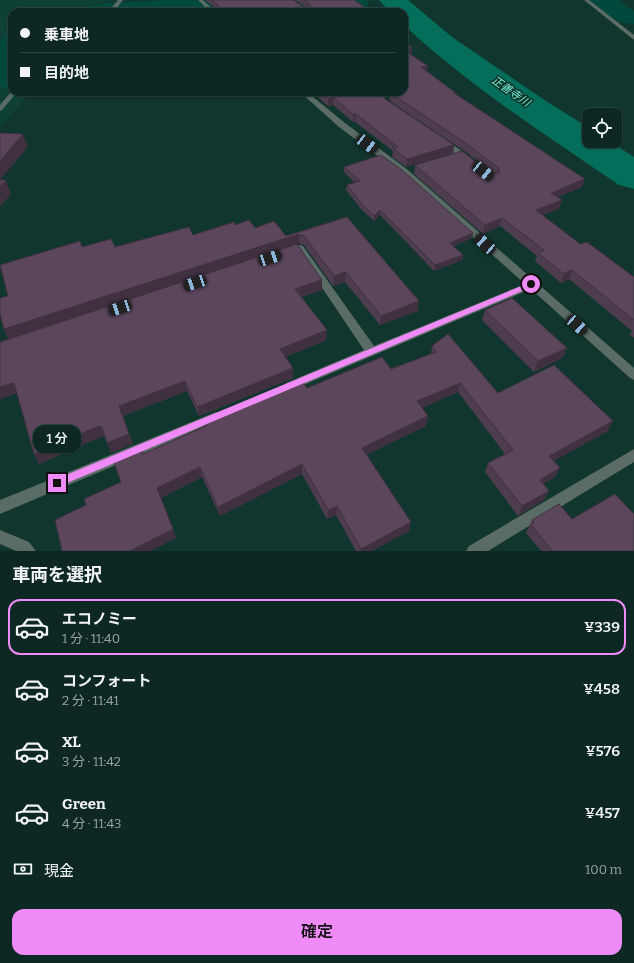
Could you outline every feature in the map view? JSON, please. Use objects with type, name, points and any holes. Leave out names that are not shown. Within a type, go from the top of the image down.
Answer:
[{"type":"street","points":[[114,8],[121,0]]},
{"type":"street","points":[[200,0],[209,8]]},
{"type":"street","points":[[586,0],[634,38]]},
{"type":"street","points":[[619,26],[634,27]]},
{"type":"street","points":[[0,109],[11,96]]},
{"type":"street","points":[[308,96],[342,125],[408,171],[531,284],[634,375]]},
{"type":"street","points":[[437,138],[475,164]]},
{"type":"street","points":[[448,159],[462,154]]},
{"type":"street","points":[[277,256],[300,248],[371,351]]},
{"type":"street","points":[[276,391],[531,284]]},
{"type":"street","points":[[0,507],[226,412]]},
{"type":"street","points":[[474,551],[634,455]]},
{"type":"street","points":[[0,537],[24,547],[28,551]]},
{"type":"shaded area","points":[[0,0],[112,0],[105,8],[8,8],[8,96],[27,96],[0,127]]},
{"type":"shaded area","points":[[161,0],[369,0],[367,8],[86,8],[105,3]]},
{"type":"shaded area","points":[[587,0],[619,0],[634,11],[634,24],[613,20]]},
{"type":"shaded area","points":[[8,33],[8,89],[0,86],[0,42]]},
{"type":"building","points":[[212,0],[294,0],[303,7],[310,7],[311,5],[304,0],[354,0],[366,8],[221,8]]},
{"type":"building","points":[[408,53],[428,66],[421,67],[456,93],[454,93],[585,179],[551,193],[562,200],[536,210],[580,244],[587,242],[634,277],[634,320],[572,270],[564,274],[538,253],[544,250],[502,218],[485,225],[415,165],[462,151],[491,174],[499,173],[499,168],[467,144],[395,96],[408,96]]},
{"type":"building","points":[[325,96],[384,96],[385,99],[454,145],[407,159],[393,148],[398,147],[356,114],[353,114],[333,97],[328,99]]},
{"type":"building","points":[[0,133],[23,134],[0,161]]},
{"type":"building","points":[[381,155],[402,170],[473,233],[450,243],[463,255],[435,265],[380,210],[374,216],[362,204],[347,185],[360,181],[344,167]]},
{"type":"building","points":[[0,180],[6,180],[0,187]]},
{"type":"building","points":[[347,217],[419,301],[381,316],[346,272],[334,276],[304,236],[299,234],[4,329],[0,314],[0,298],[8,296],[0,265],[80,241],[82,247],[111,239],[115,247],[189,227],[193,235],[234,222],[235,225],[249,220],[255,228],[274,221],[286,236]]},
{"type":"building","points":[[297,244],[322,280],[295,289],[327,330],[280,349],[293,368],[197,407],[185,381],[119,406],[129,434],[107,443],[102,427],[99,426],[34,454],[14,383],[0,387],[0,342]]},
{"type":"building","points":[[512,298],[567,348],[538,361],[485,310]]},
{"type":"building","points":[[448,334],[498,393],[554,365],[613,421],[549,456],[560,468],[540,480],[549,491],[522,506],[488,463],[513,450],[460,383],[417,401],[428,416],[362,448],[411,522],[361,549],[337,506],[328,510],[302,464],[218,507],[200,467],[157,488],[173,529],[130,551],[62,551],[55,520],[86,505],[84,499],[121,482],[112,457],[134,448],[136,453],[142,450],[143,454],[206,426],[203,419],[300,378],[307,388],[382,357],[391,369],[436,352],[432,346]]},
{"type":"building","points":[[615,494],[634,514],[634,551],[552,551],[531,524],[534,522],[532,520],[559,504],[572,519]]},
{"type":"waterway","name":"正善寺川","points":[[392,0],[401,8]]},
{"type":"waterway","name":"正善寺川","points":[[408,14],[441,43],[533,109],[634,176]]},
{"type":"route","points":[[57,483],[531,284]]}]
